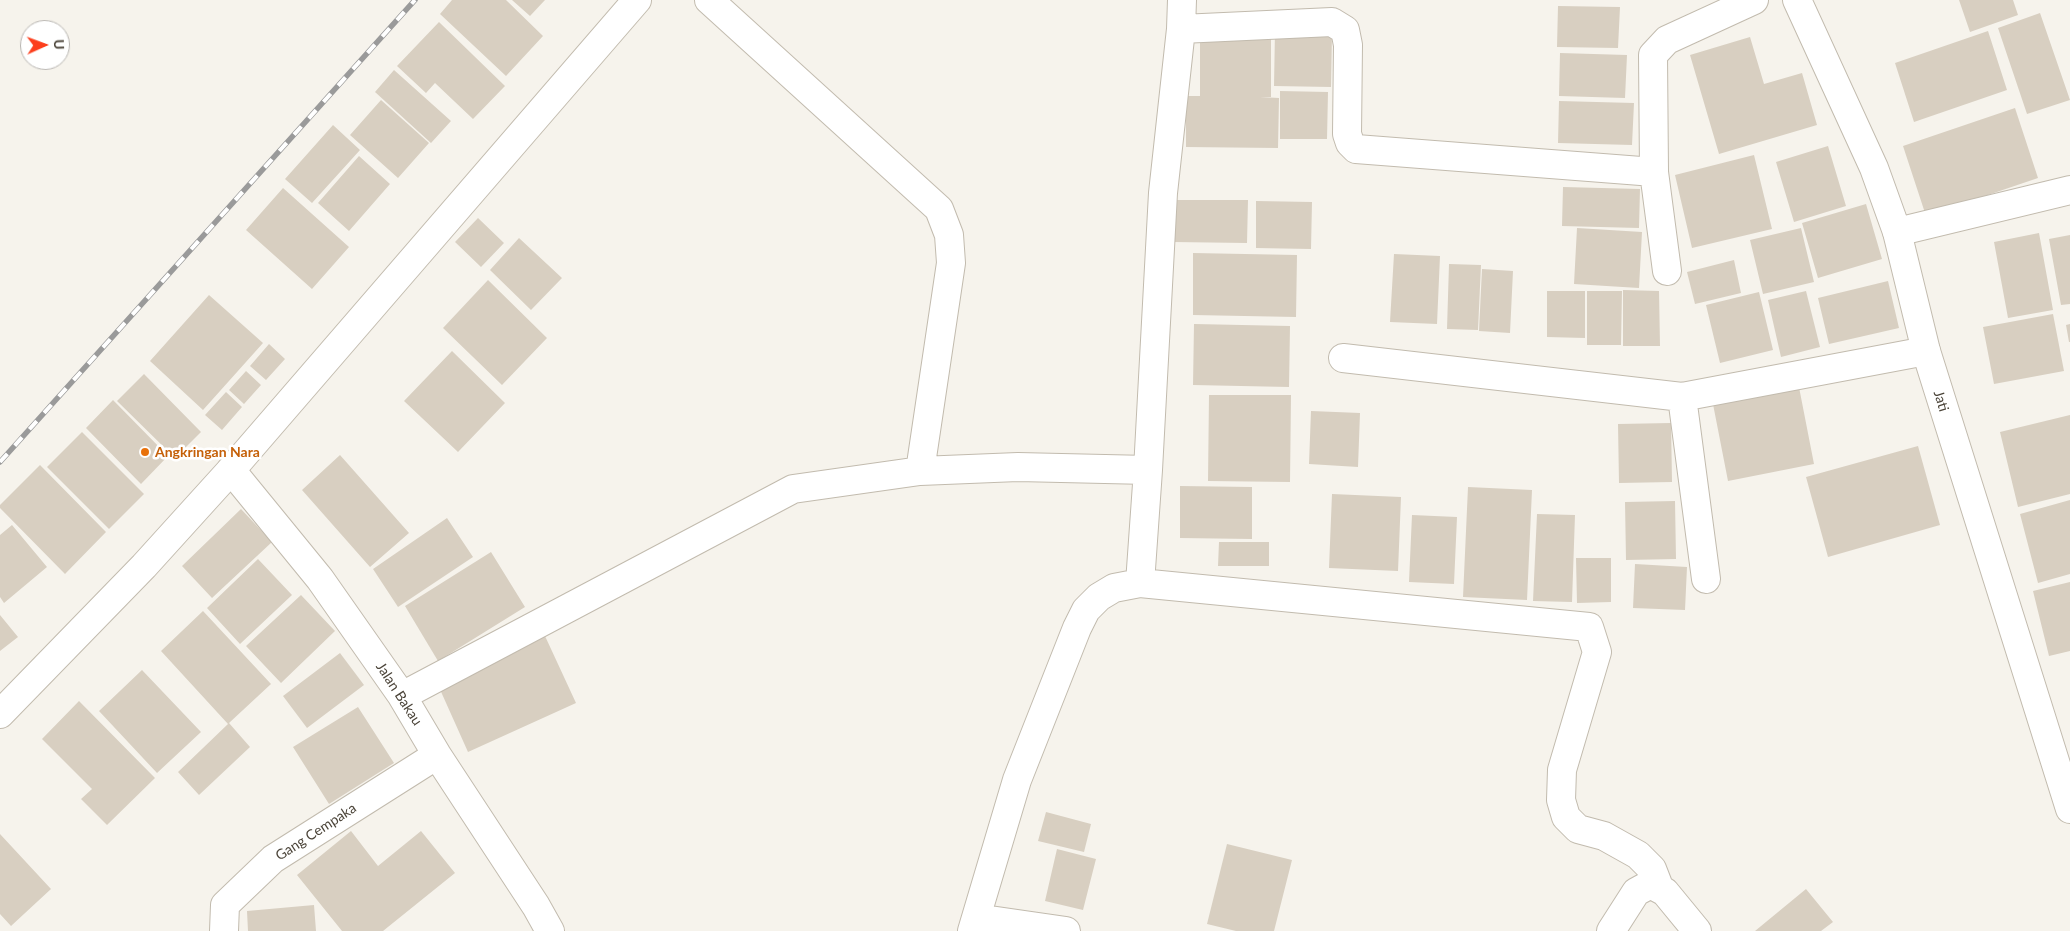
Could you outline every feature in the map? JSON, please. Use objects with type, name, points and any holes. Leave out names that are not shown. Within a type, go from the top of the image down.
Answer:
[{"type":"street","points":[[0,714],[144,566],[231,470],[637,0]]},
{"type":"street","points":[[708,0],[939,209],[949,235],[950,263],[920,471]]},
{"type":"street","points":[[1140,583],[1163,194],[1181,29],[1182,0]]},
{"type":"street","points":[[1667,271],[1654,172],[1654,55],[1667,40],[1754,0]]},
{"type":"street","name":"Jati","points":[[1796,0],[1874,168],[1897,232],[1926,351],[1962,471],[2070,809]]},
{"type":"street","points":[[1181,29],[1332,22],[1345,30],[1348,45],[1347,134],[1350,143],[1356,149],[1654,172]]},
{"type":"street","points":[[1897,232],[2070,190]]},
{"type":"street","points":[[1343,358],[1682,397],[1926,351]]},
{"type":"street","points":[[1682,397],[1706,579]]},
{"type":"street","points":[[402,696],[793,489],[920,471],[1018,467],[1148,470]]},
{"type":"street","name":"Jalan Bakau","points":[[231,470],[320,579],[402,696],[437,755],[536,906],[550,931]]},
{"type":"street","points":[[1066,931],[974,925],[1017,780],[1077,628],[1086,610],[1099,597],[1114,588],[1140,583],[1590,627],[1597,652],[1562,770],[1560,800],[1566,817],[1578,829],[1604,836],[1638,855],[1652,869],[1659,887],[1697,931]]},
{"type":"street","name":"Gang Cempaka","points":[[224,931],[225,905],[273,859],[437,755]]},
{"type":"street","points":[[1610,931],[1636,892],[1647,886],[1659,887]]},
{"type":"building","points":[[452,0],[506,0],[543,36],[506,76],[440,14]]},
{"type":"building","points":[[512,0],[545,0],[530,16]]},
{"type":"building","points":[[1959,0],[2013,0],[2018,15],[1970,32]]},
{"type":"building","points":[[1558,6],[1620,7],[1618,48],[1557,47]]},
{"type":"building","points":[[2040,13],[2070,100],[2027,114],[1998,28]]},
{"type":"building","points":[[439,22],[505,86],[473,119],[435,83],[426,93],[397,66]]},
{"type":"building","points":[[1275,31],[1332,32],[1331,87],[1274,86]]},
{"type":"building","points":[[1988,31],[2007,90],[1914,122],[1895,63]]},
{"type":"building","points":[[1200,37],[1271,38],[1271,97],[1260,97],[1279,98],[1278,148],[1186,147],[1186,96],[1200,96]]},
{"type":"building","points":[[1750,37],[1764,84],[1802,73],[1817,125],[1719,154],[1690,55]]},
{"type":"building","points":[[1560,53],[1627,55],[1625,98],[1559,96]]},
{"type":"building","points":[[394,70],[451,121],[431,143],[375,92]]},
{"type":"building","points":[[1280,91],[1328,92],[1327,139],[1280,139]]},
{"type":"building","points":[[381,100],[429,143],[398,178],[350,135]]},
{"type":"building","points":[[1559,101],[1634,103],[1632,145],[1558,143]]},
{"type":"building","points":[[2015,108],[2038,178],[1926,216],[1903,146]]},
{"type":"building","points":[[333,125],[360,150],[312,203],[285,179]]},
{"type":"building","points":[[1828,146],[1846,206],[1794,222],[1776,162]]},
{"type":"building","points":[[1754,155],[1772,229],[1692,248],[1675,175]]},
{"type":"building","points":[[359,156],[390,184],[349,231],[318,203]]},
{"type":"building","points":[[1563,187],[1640,189],[1639,228],[1562,226]]},
{"type":"building","points":[[283,188],[349,247],[312,289],[246,230]]},
{"type":"building","points":[[1173,200],[1248,200],[1247,243],[1173,242]]},
{"type":"building","points":[[1256,201],[1312,202],[1311,249],[1256,248]]},
{"type":"building","points":[[1866,204],[1882,259],[1818,278],[1802,223]]},
{"type":"building","points":[[478,218],[504,243],[481,267],[455,242]]},
{"type":"building","points":[[1577,228],[1642,232],[1639,288],[1574,284]]},
{"type":"building","points":[[1801,228],[1814,282],[1763,294],[1750,240]]},
{"type":"building","points":[[2039,233],[2053,310],[2008,318],[1994,242]]},
{"type":"building","points":[[2070,235],[2070,304],[2061,305],[2049,239]]},
{"type":"building","points":[[519,238],[562,278],[531,310],[490,270]]},
{"type":"building","points":[[1193,253],[1297,255],[1296,317],[1193,315]]},
{"type":"building","points":[[1394,254],[1440,256],[1437,324],[1390,322]]},
{"type":"building","points":[[1734,260],[1741,293],[1695,304],[1687,272]]},
{"type":"building","points":[[1449,264],[1481,265],[1478,330],[1447,329]]},
{"type":"building","points":[[1482,269],[1513,271],[1510,333],[1479,331]]},
{"type":"building","points":[[488,280],[547,338],[502,385],[443,328]]},
{"type":"building","points":[[1888,281],[1899,328],[1829,344],[1818,298]]},
{"type":"building","points":[[1623,290],[1659,291],[1660,346],[1623,346]]},
{"type":"building","points":[[1547,291],[1585,291],[1585,338],[1547,337]]},
{"type":"building","points":[[1587,291],[1622,291],[1621,345],[1587,345]]},
{"type":"building","points":[[1806,291],[1820,347],[1781,357],[1768,300]]},
{"type":"building","points":[[1759,292],[1773,350],[1720,363],[1706,305]]},
{"type":"building","points":[[209,295],[263,343],[203,410],[150,361]]},
{"type":"building","points":[[2053,314],[2064,371],[1994,384],[1983,327]]},
{"type":"building","points":[[1194,324],[1290,326],[1289,387],[1193,385]]},
{"type":"building","points":[[2070,324],[2070,342],[2069,342],[2066,325]]},
{"type":"building","points":[[269,344],[285,359],[266,380],[250,366]]},
{"type":"building","points":[[452,351],[505,403],[458,452],[404,401]]},
{"type":"building","points":[[246,371],[261,385],[244,404],[229,390]]},
{"type":"building","points":[[144,374],[201,432],[175,458],[117,401]]},
{"type":"building","points":[[1798,382],[1814,464],[1728,481],[1712,399]]},
{"type":"building","points":[[226,392],[242,407],[222,430],[205,415]]},
{"type":"building","points":[[1209,395],[1291,395],[1290,482],[1208,481]]},
{"type":"building","points":[[113,400],[168,456],[141,484],[86,428]]},
{"type":"building","points":[[1311,411],[1360,413],[1358,467],[1309,464]]},
{"type":"building","points":[[2070,415],[2070,494],[2018,507],[2000,432]]},
{"type":"building","points":[[1671,423],[1672,482],[1619,483],[1618,424]]},
{"type":"building","points":[[82,432],[144,494],[109,529],[47,467]]},
{"type":"building","points":[[1918,446],[1940,525],[1828,557],[1806,477]]},
{"type":"building","points":[[340,455],[409,533],[370,567],[302,490]]},
{"type":"building","points":[[40,465],[106,532],[65,574],[0,508],[0,505]]},
{"type":"building","points":[[1180,486],[1252,487],[1252,539],[1180,538]]},
{"type":"building","points":[[1468,487],[1532,490],[1527,600],[1463,597]]},
{"type":"building","points":[[1332,494],[1401,497],[1398,571],[1329,568]]},
{"type":"building","points":[[2070,500],[2070,574],[2038,583],[2020,514]]},
{"type":"building","points":[[1675,501],[1676,559],[1626,560],[1625,502]]},
{"type":"building","points":[[241,509],[272,542],[212,598],[182,566]]},
{"type":"building","points":[[1537,514],[1575,515],[1572,602],[1533,601]]},
{"type":"building","points":[[1412,515],[1457,517],[1454,584],[1409,582]]},
{"type":"building","points":[[447,518],[473,557],[398,607],[373,569]]},
{"type":"building","points":[[12,525],[47,567],[4,603],[0,597],[0,535]]},
{"type":"building","points":[[1219,542],[1269,542],[1269,566],[1218,566]]},
{"type":"building","points":[[491,552],[525,607],[438,661],[405,606]]},
{"type":"building","points":[[1576,558],[1611,558],[1611,602],[1577,603]]},
{"type":"building","points":[[258,559],[292,595],[240,644],[207,608]]},
{"type":"building","points":[[1635,564],[1687,567],[1685,610],[1633,608]]},
{"type":"building","points":[[2070,582],[2070,651],[2049,656],[2033,591]]},
{"type":"building","points":[[301,595],[335,631],[281,683],[246,646]]},
{"type":"building","points":[[203,611],[271,684],[229,723],[250,747],[199,795],[178,772],[228,724],[161,651]]},
{"type":"building","points":[[0,615],[18,637],[0,651]]},
{"type":"building","points":[[545,636],[576,703],[468,752],[438,685]]},
{"type":"building","points":[[340,653],[364,685],[307,728],[283,696]]},
{"type":"building","points":[[142,670],[201,732],[157,773],[99,711]]},
{"type":"building","points":[[79,701],[155,778],[107,825],[81,799],[92,789],[42,739]]},
{"type":"building","points":[[358,707],[394,763],[329,804],[293,747]]},
{"type":"building","points":[[1046,812],[1091,824],[1084,852],[1038,841]]},
{"type":"building","points":[[351,831],[378,866],[421,831],[455,873],[383,931],[342,931],[297,875]]},
{"type":"building","points":[[0,834],[51,889],[11,926],[0,914]]},
{"type":"building","points":[[1227,844],[1292,860],[1274,931],[1236,931],[1207,924]]},
{"type":"building","points":[[1057,849],[1096,859],[1083,910],[1045,901]]},
{"type":"building","points":[[1806,889],[1833,922],[1821,931],[1755,931]]},
{"type":"building","points":[[314,905],[316,931],[248,931],[247,911]]},
{"type":"railway","points":[[0,462],[415,0]]},
{"type":"place","name":"Angkringan Nara","points":[[145,452]]}]
